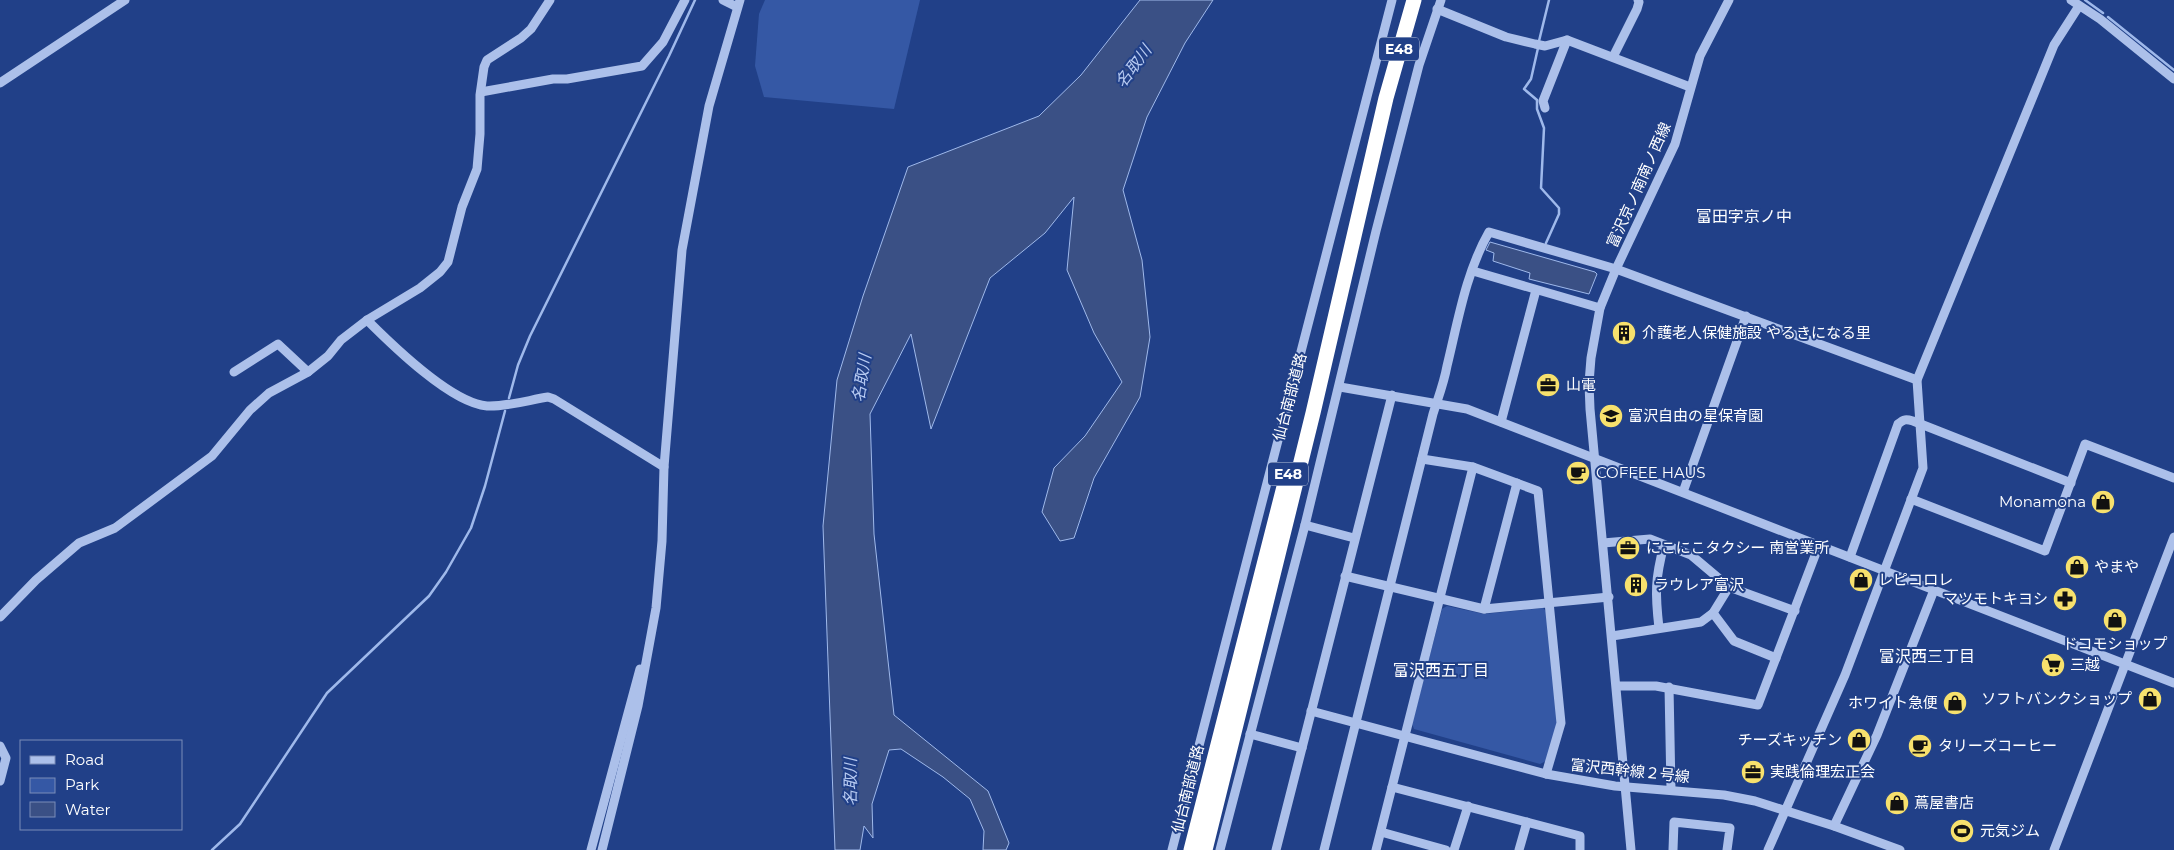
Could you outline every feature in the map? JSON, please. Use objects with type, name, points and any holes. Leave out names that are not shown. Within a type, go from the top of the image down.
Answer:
[{"type":"highway","name":"仙台南部道路","points":[[1191,850],[1357,202],[1414,0]]},
{"type":"highway","name":"仙台南部道路","points":[[1205,850],[1313,413],[1386,98]]},
{"type":"street","points":[[0,83],[125,0]]},
{"type":"street","points":[[0,617],[36,580],[79,543],[115,528],[212,456],[250,410],[269,393],[308,372],[328,356],[341,340],[367,320],[420,288],[440,272],[448,262],[462,207],[477,169],[482,75],[488,60],[521,38],[530,29],[550,0]]},
{"type":"street","points":[[481,92],[642,66],[663,42],[684,0]]},
{"type":"street","points":[[602,850],[625,759],[650,646],[656,608],[662,541],[664,467],[682,250],[709,106],[738,3],[724,0]]},
{"type":"street","points":[[1172,850],[1392,0]]},
{"type":"street","points":[[1613,57],[1637,9],[1638,0]]},
{"type":"street","name":"富沢京ノ南南ノ西線","points":[[1631,850],[1589,383],[1594,334],[1600,308],[1616,269],[1675,144],[1700,56],[1729,0]]},
{"type":"street","points":[[2071,0],[2100,20],[2174,78]]},
{"type":"street","points":[[1220,850],[1340,387],[1376,231],[1419,65],[1439,4],[1506,37],[1545,46],[1567,40],[1690,87]]},
{"type":"street","points":[[1768,850],[1827,719],[1923,468],[1917,380],[2054,45],[2079,6]]},
{"type":"street","points":[[1545,108],[1543,101],[1552,89],[1567,40]]},
{"type":"street","points":[[1324,850],[1436,404],[1447,367],[1456,325],[1478,251],[1489,232],[1616,269],[1917,380]]},
{"type":"street","points":[[1473,271],[1600,308]]},
{"type":"street","points":[[1500,422],[1536,290]]},
{"type":"street","points":[[1683,492],[1746,316]]},
{"type":"street","points":[[367,320],[436,382],[477,404],[488,406],[548,397],[554,399],[664,467]]},
{"type":"street","points":[[234,372],[278,344],[308,372]]},
{"type":"street","points":[[1340,387],[1467,409],[2174,683]]},
{"type":"street","points":[[1276,850],[1392,395]]},
{"type":"street","points":[[1850,557],[1898,424],[1907,419],[2070,483]]},
{"type":"street","points":[[1912,499],[2045,551],[2085,444],[2174,478]]},
{"type":"street","points":[[1422,459],[1473,467],[1538,491],[1561,723],[1546,774]]},
{"type":"street","points":[[1376,850],[1473,467]]},
{"type":"street","points":[[1484,609],[1517,483]]},
{"type":"street","points":[[1305,525],[1354,538]]},
{"type":"street","points":[[2054,850],[2174,537]]},
{"type":"street","points":[[1603,543],[1650,539],[1691,555],[1729,587],[1795,611]]},
{"type":"street","points":[[1660,628],[1655,600],[1656,575],[1664,544]]},
{"type":"street","points":[[1617,686],[1670,687],[1758,704],[1819,545]]},
{"type":"street","points":[[1345,576],[1484,609],[1609,597]]},
{"type":"street","points":[[1612,636],[1701,622],[1713,614],[1729,587]]},
{"type":"street","points":[[1834,826],[1877,735],[1934,590]]},
{"type":"street","points":[[1713,614],[1734,641],[1776,658]]},
{"type":"street","points":[[591,850],[638,676],[650,646]]},
{"type":"street","points":[[1670,687],[1671,789]]},
{"type":"street","name":"富沢西幹線２号線","points":[[1311,711],[1546,774],[1626,787],[1671,789],[1724,795],[1786,810],[1900,850]]},
{"type":"street","points":[[1250,734],[1302,748]]},
{"type":"street","points":[[0,746],[6,758],[0,781]]},
{"type":"street","points":[[1392,787],[1580,836],[1580,850]]},
{"type":"street","points":[[1454,850],[1468,806]]},
{"type":"street","points":[[1519,850],[1527,822]]},
{"type":"street","points":[[1673,850],[1674,822],[1730,828],[1727,850]]},
{"type":"street","points":[[1381,832],[1446,850]]},
{"type":"green space","points":[[765,0],[920,0],[894,109],[764,97],[755,66],[759,14]]},
{"type":"green space","points":[[1447,606],[1484,614],[1543,608],[1548,613],[1558,721],[1546,761],[1540,764],[1414,729],[1412,724],[1442,609]]},
{"type":"water","name":"名取川","points":[[1140,0],[1213,0],[1185,43],[1147,117],[1123,190],[1142,260],[1150,337],[1140,397],[1094,478],[1074,538],[1060,541],[1042,512],[1054,468],[1085,436],[1122,382],[1094,333],[1067,270],[1074,197],[1045,233],[990,278],[931,429],[911,334],[870,414],[874,534],[894,715],[988,791],[1009,843],[1006,850],[983,850],[984,831],[970,799],[943,777],[901,749],[889,750],[872,804],[873,838],[864,826],[860,850],[835,850],[823,526],[837,380],[863,296],[908,167],[1039,116],[1081,75]]},
{"type":"water","points":[[1490,242],[1595,272],[1597,274],[1589,294],[1529,279],[1530,273],[1493,261],[1494,253],[1486,250]]},
{"type":"waterway","points":[[509,398],[518,365],[530,336],[695,0]]},
{"type":"waterway","points":[[1539,41],[1549,0]]},
{"type":"waterway","points":[[2085,0],[2103,13]]},
{"type":"waterway","points":[[2108,17],[2174,70]]},
{"type":"waterway","points":[[1538,48],[1531,79],[1524,89],[1537,100],[1537,109],[1544,128],[1541,188],[1559,208],[1559,214],[1546,243]]},
{"type":"waterway","points":[[212,850],[240,824],[327,693],[429,596],[446,572],[471,528],[485,486],[505,411]]},
{"type":"place","name":"介護老人保健施設 やるきになる里","points":[[1624,333]]},
{"type":"place","name":"山電","points":[[1548,385]]},
{"type":"place","name":"富沢自由の星保育園","points":[[1611,416]]},
{"type":"place","name":"COFFEE HAUS","points":[[1578,473]]},
{"type":"place","name":"Monamona","points":[[2103,502]]},
{"type":"place","name":"にこにこタクシー 南営業所","points":[[1628,548]]},
{"type":"place","name":"やまや","points":[[2077,567]]},
{"type":"place","name":"レピコロレ","points":[[1861,580]]},
{"type":"place","name":"ラウレア富沢","points":[[1636,585]]},
{"type":"place","name":"マツモトキヨシ","points":[[2065,599]]},
{"type":"place","name":"ドコモショップ","points":[[2115,620]]},
{"type":"place","name":"三越","points":[[2053,665]]},
{"type":"place","name":"ソフトバンクショップ","points":[[2150,699]]},
{"type":"place","name":"ホワイト急便","points":[[1955,703]]},
{"type":"place","name":"チーズキッチン","points":[[1859,740]]},
{"type":"place","name":"タリーズコーヒー","points":[[1920,746]]},
{"type":"place","name":"実践倫理宏正会","points":[[1753,772]]},
{"type":"place","name":"蔦屋書店","points":[[1897,803]]},
{"type":"place","name":"元気ジム","points":[[1962,831]]},
{"type":"district","name":"富田字京ノ中","points":[[1744,216]]},
{"type":"district","name":"富沢西三丁目","points":[[1927,656]]},
{"type":"district","name":"富沢西五丁目","points":[[1441,670]]}]
